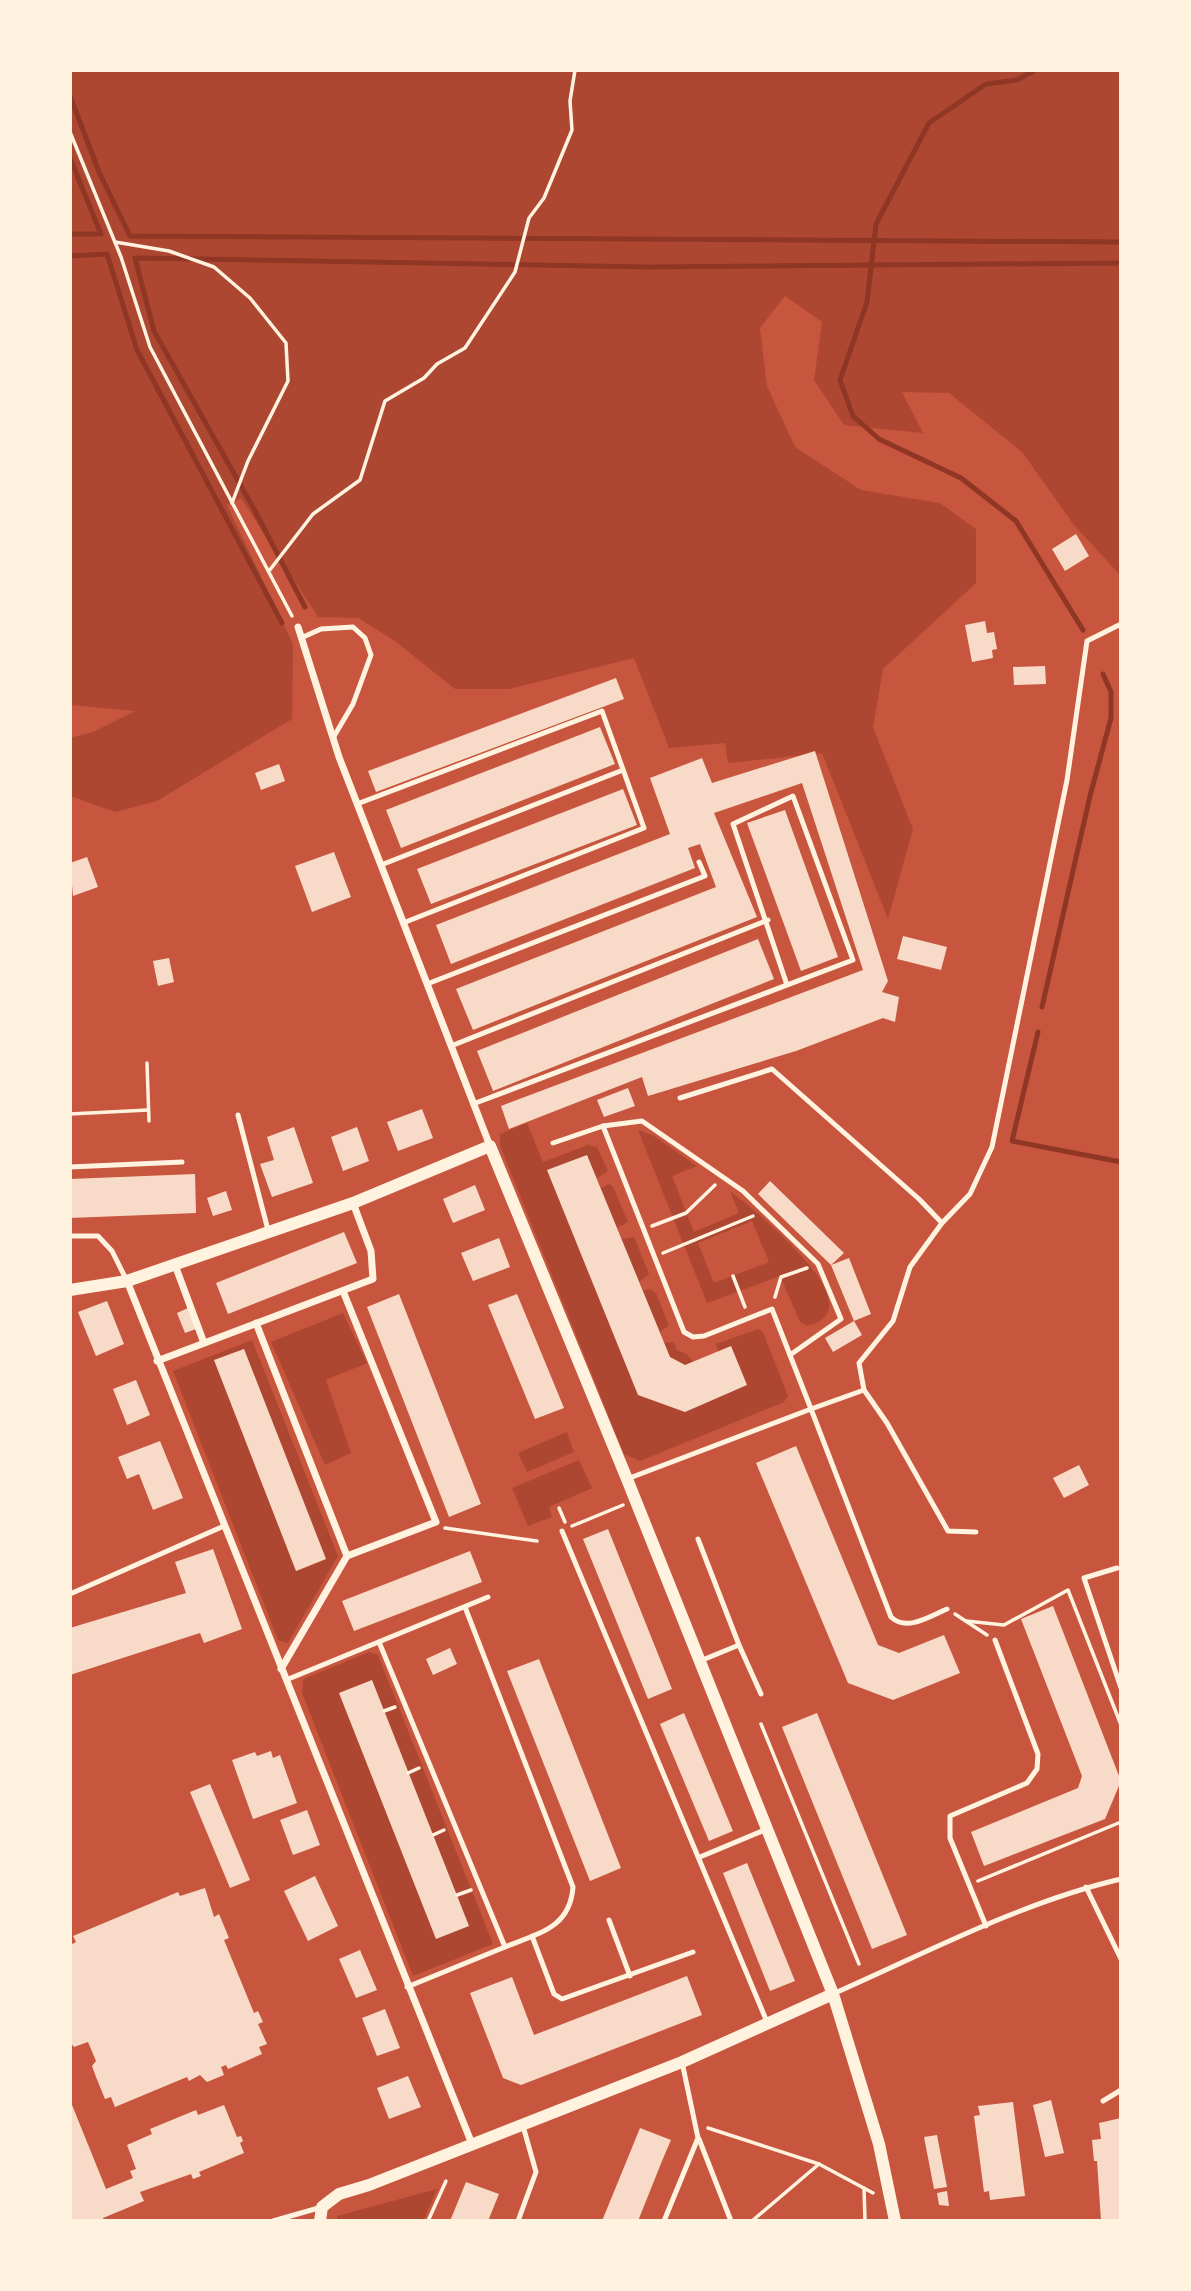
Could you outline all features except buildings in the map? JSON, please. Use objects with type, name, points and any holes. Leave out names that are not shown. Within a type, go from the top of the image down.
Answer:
[{"type":"street","points":[[298,627],[357,804],[490,1146],[636,1501],[833,1994],[879,2144],[895,2221]]},
{"type":"street","points":[[70,1290],[127,1281],[175,1265],[354,1203],[490,1146]]},
{"type":"street","points":[[157,1361],[373,1279],[371,1251],[354,1203]]},
{"type":"street","points":[[175,1265],[204,1343]]},
{"type":"street","points":[[127,1281],[472,2144]]},
{"type":"street","points":[[281,1669],[347,1556],[436,1522],[343,1291]]},
{"type":"street","points":[[256,1323],[347,1556]]},
{"type":"street","points":[[321,2214],[339,2193],[369,2185],[682,2062],[833,1994]]},
{"type":"lane","points":[[975,1532],[948,1531],[893,1434],[864,1390],[859,1363],[892,1321],[910,1267],[942,1223],[970,1194],[992,1147],[1067,780],[1087,641],[1121,624]]},
{"type":"lane","points":[[301,638],[321,629],[353,628],[365,638],[371,655],[353,704],[333,738]]},
{"type":"lane","points":[[357,804],[602,712],[644,828],[403,923]]},
{"type":"lane","points":[[381,865],[623,770]]},
{"type":"lane","points":[[474,1104],[788,985],[853,960],[793,796],[733,824],[788,985]]},
{"type":"lane","points":[[427,984],[705,876],[699,862]]},
{"type":"lane","points":[[451,1046],[768,920]]},
{"type":"lane","points":[[680,1098],[772,1069],[919,1199],[942,1223]]},
{"type":"lane","points":[[238,1115],[269,1232]]},
{"type":"lane","points":[[553,1143],[603,1126],[642,1121],[723,1177],[765,1212],[818,1264],[841,1319],[790,1355]]},
{"type":"lane","points":[[603,1126],[684,1332],[693,1337],[704,1336],[772,1309],[891,1617],[897,1623],[907,1625],[947,1609]]},
{"type":"lane","points":[[70,1167],[182,1162]]},
{"type":"lane","points":[[70,1236],[98,1236],[112,1251],[127,1281]]},
{"type":"lane","points":[[627,1479],[864,1390]]},
{"type":"lane","points":[[70,1594],[223,1525]]},
{"type":"lane","points":[[562,1531],[767,2022]]},
{"type":"lane","points":[[698,1539],[761,1695]]},
{"type":"lane","points":[[1117,1568],[1084,1578],[1121,1688]]},
{"type":"lane","points":[[286,1680],[488,1597]]},
{"type":"lane","points":[[407,1987],[532,1936],[558,1923],[572,1907],[573,1887],[465,1607]]},
{"type":"lane","points":[[986,1926],[950,1838],[950,1816],[1027,1783],[1037,1769],[1038,1754],[995,1640]]},
{"type":"lane","points":[[379,1642],[505,1947]]},
{"type":"lane","points":[[700,1661],[739,1645]]},
{"type":"lane","points":[[700,1857],[767,1829]]},
{"type":"lane","points":[[833,1994],[986,1926],[1086,1887],[1121,1880]]},
{"type":"lane","points":[[1086,1887],[1121,1959]]},
{"type":"lane","points":[[609,1920],[629,1976]]},
{"type":"lane","points":[[532,1936],[554,1994],[562,1999],[693,1952]]},
{"type":"lane","points":[[682,2062],[698,2138],[732,2221]]},
{"type":"lane","points":[[1103,2101],[1121,2090]]},
{"type":"lane","points":[[517,2221],[536,2172],[523,2126]]},
{"type":"lane","points":[[664,2221],[698,2138]]},
{"type":"lane","points":[[273,2221],[321,2214]]},
{"type":"path","points":[[269,572],[313,514],[360,480],[385,401],[424,378],[437,364],[466,348],[506,289],[516,272],[529,218],[544,198],[572,130],[570,101],[575,70]]},
{"type":"path","points":[[70,132],[115,242],[150,347],[298,627]]},
{"type":"path","points":[[115,242],[169,251],[214,267],[250,298],[286,343],[288,381],[248,461],[232,503]]},
{"type":"path","points":[[147,1063],[149,1121]]},
{"type":"path","points":[[70,1114],[148,1111]]},
{"type":"path","points":[[644,1229],[686,1213],[723,1177]]},
{"type":"path","points":[[654,1256],[765,1212]]},
{"type":"path","points":[[772,1309],[781,1277],[818,1264]]},
{"type":"path","points":[[733,1276],[750,1318]]},
{"type":"path","points":[[559,1508],[568,1528],[584,1519],[636,1501]]},
{"type":"path","points":[[444,1528],[537,1541]]},
{"type":"path","points":[[966,1621],[1004,1625],[1068,1590],[1121,1725]]},
{"type":"path","points":[[947,1609],[995,1640]]},
{"type":"path","points":[[761,1724],[859,1964]]},
{"type":"path","points":[[969,1885],[1121,1822]]},
{"type":"path","points":[[696,2124],[820,2164],[881,2198]]},
{"type":"path","points":[[752,2221],[820,2164]]},
{"type":"path","points":[[428,2221],[446,2181]]},
{"type":"path","points":[[864,2188],[865,2221]]},
{"type":"shaded area","points":[[70,70],[1121,70],[1121,576],[1074,525],[1022,452],[949,393],[902,392],[923,433],[844,425],[814,380],[822,322],[785,296],[760,328],[767,386],[795,447],[861,490],[940,503],[976,529],[976,583],[883,669],[873,727],[913,829],[888,919],[822,753],[728,763],[725,743],[669,748],[634,658],[509,689],[455,689],[395,641],[358,618],[318,617],[241,498],[227,505],[293,644],[292,719],[157,801],[115,812],[70,796],[70,738],[93,732],[135,711],[70,705]]},
{"type":"shaded area","points":[[527,1123],[543,1162],[588,1145],[597,1147],[608,1171],[597,1178],[601,1188],[609,1184],[613,1187],[628,1222],[617,1228],[622,1239],[634,1237],[649,1274],[639,1282],[643,1291],[650,1289],[656,1293],[669,1325],[660,1332],[664,1343],[674,1342],[677,1350],[687,1354],[693,1362],[718,1352],[716,1344],[758,1329],[763,1332],[788,1396],[784,1402],[640,1461],[624,1454],[500,1146],[500,1134]]},
{"type":"shaded area","points":[[638,1130],[654,1136],[697,1166],[672,1176],[694,1232],[739,1213],[730,1191],[762,1217],[804,1259],[821,1281],[829,1301],[826,1316],[807,1326],[800,1322],[780,1276],[707,1303]],"holes":[[[752,1221],[769,1262],[714,1283],[698,1243]]]},
{"type":"shaded area","points":[[343,1313],[367,1363],[326,1380],[351,1453],[325,1465],[271,1342]]},
{"type":"shaded area","points":[[252,1340],[338,1556],[288,1643],[278,1640],[173,1371]],"holes":[[[244,1349],[326,1559],[297,1571],[214,1360]]]},
{"type":"shaded area","points":[[567,1432],[574,1452],[527,1472],[518,1453]]},
{"type":"shaded area","points":[[579,1460],[592,1488],[549,1507],[552,1517],[528,1526],[512,1488]]},
{"type":"shaded area","points":[[369,1652],[378,1655],[493,1944],[413,1976],[302,1693],[303,1679]],"holes":[[[372,1680],[436,1939],[339,1693]]]},
{"type":"shaded area","points":[[437,2189],[423,2221],[337,2221],[337,2216]]},
{"type":"waterway","points":[[1035,70],[1017,80],[986,84],[929,123],[876,224],[867,302],[840,380],[853,416],[879,439],[961,478],[1016,521],[1083,630]]},
{"type":"waterway","points":[[70,96],[99,172],[130,236],[1121,242]]},
{"type":"waterway","points":[[70,158],[101,234],[70,234]]},
{"type":"waterway","points":[[70,256],[107,254],[137,350],[282,623]]},
{"type":"waterway","points":[[305,607],[255,511],[154,331],[135,258],[648,267],[1121,263]]},
{"type":"waterway","points":[[1042,1007],[1090,796],[1111,718],[1111,692],[1103,674]]},
{"type":"waterway","points":[[1038,1032],[1012,1141],[1121,1162]]}]
